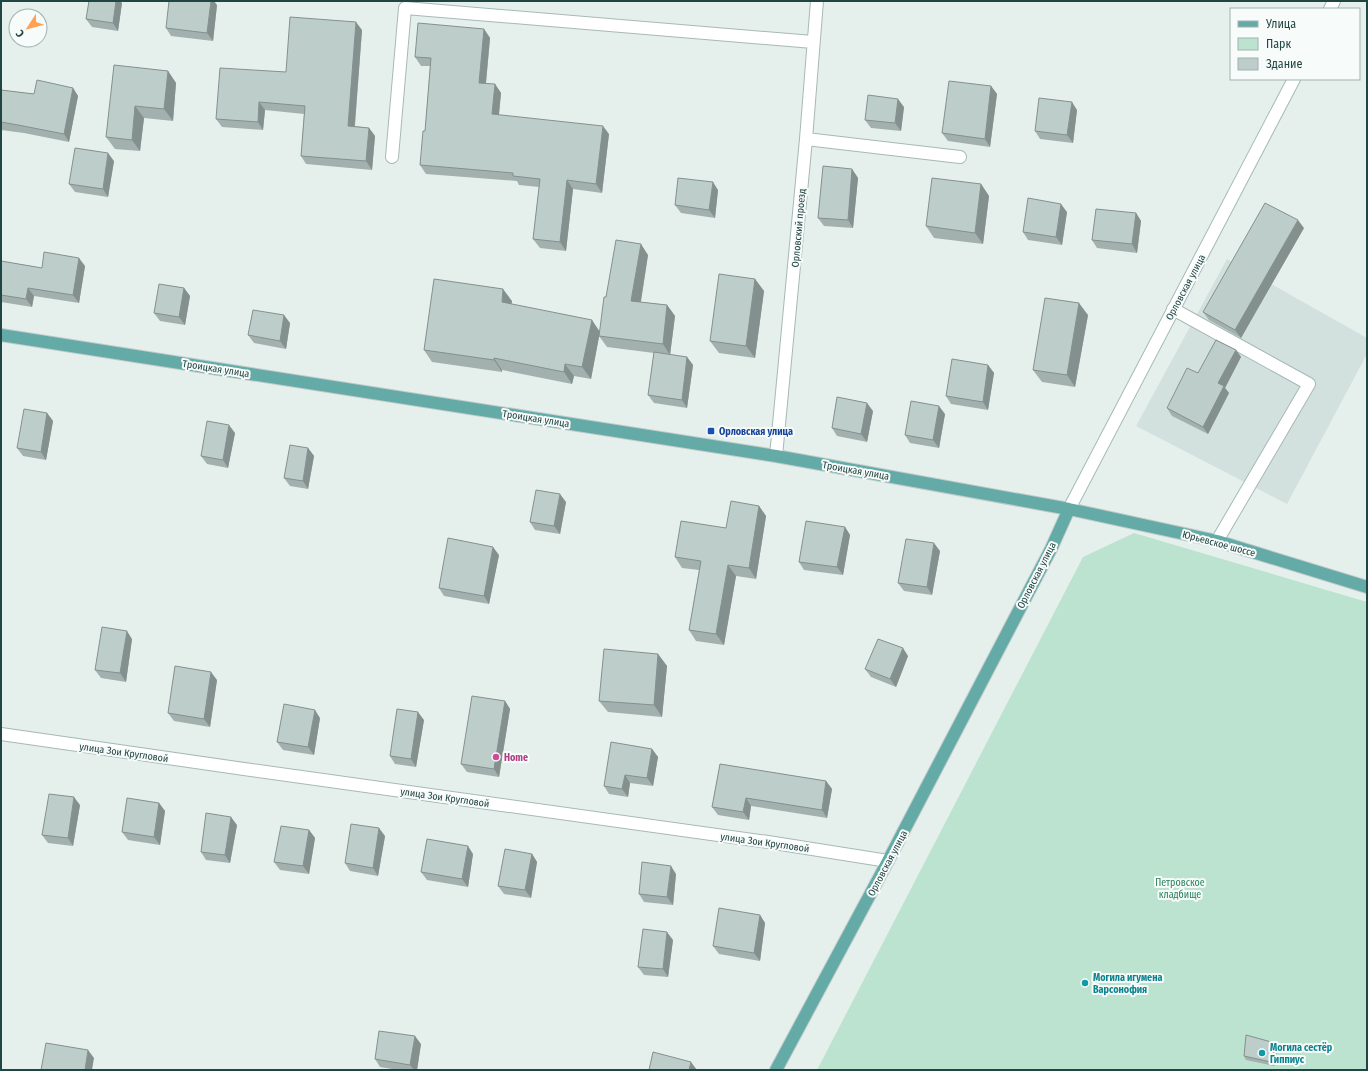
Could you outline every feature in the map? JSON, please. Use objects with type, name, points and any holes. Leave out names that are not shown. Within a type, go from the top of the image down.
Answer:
[{"type":"main road","name":"Троицкая улица","points":[[1,335],[776,456],[1069,509]]},
{"type":"main road","name":"Юрьевское шоссе","points":[[1069,509],[1217,541],[1367,587]]},
{"type":"main road","name":"Орловская улица","points":[[776,1070],[888,861],[1051,549],[1069,509]]},
{"type":"street","name":"Орловский проезд","points":[[776,456],[806,139],[817,1]]},
{"type":"street","points":[[392,157],[405,8],[813,42]]},
{"type":"street","name":"Орловская улица","points":[[1069,509],[1293,80]]},
{"type":"street","points":[[806,139],[960,157]]},
{"type":"street","points":[[1174,309],[1309,384],[1217,541]]},
{"type":"street","name":"улица Зои Кругловой","points":[[1,734],[768,842],[888,861]]},
{"type":"shaded area","points":[[1227,259],[1367,338],[1367,354],[1287,504],[1136,426]]},
{"type":"green space","name":"Петровское кладбище","points":[[1134,533],[1367,602],[1367,1070],[817,1070],[1083,557]]},
{"type":"building","points":[[89,1],[116,1],[113,23],[86,19]]},
{"type":"building","points":[[169,1],[211,1],[207,33],[166,28]]},
{"type":"building","points":[[290,17],[356,22],[348,126],[369,128],[366,161],[301,156],[305,106],[259,102],[258,122],[216,119],[220,68],[286,72]]},
{"type":"building","points":[[418,23],[484,29],[479,83],[495,84],[492,114],[603,126],[596,184],[567,180],[560,242],[533,239],[540,179],[513,176],[513,173],[420,165],[423,131],[425,131],[431,58],[415,57]]},
{"type":"building","points":[[114,65],[168,71],[164,109],[135,106],[132,140],[106,137]]},
{"type":"building","points":[[37,80],[73,88],[64,134],[1,122],[1,90],[34,94]]},
{"type":"building","points":[[949,81],[991,86],[985,139],[942,133]]},
{"type":"building","points":[[868,95],[898,99],[895,123],[865,120]]},
{"type":"building","points":[[1039,98],[1072,102],[1067,135],[1035,131]]},
{"type":"building","points":[[75,148],[108,153],[103,189],[69,184]]},
{"type":"building","points":[[823,166],[852,169],[848,220],[818,218]]},
{"type":"building","points":[[678,178],[713,182],[709,210],[675,205]]},
{"type":"building","points":[[932,178],[981,184],[975,233],[926,226]]},
{"type":"building","points":[[1028,198],[1061,204],[1056,237],[1023,232]]},
{"type":"building","points":[[1265,203],[1298,220],[1235,330],[1203,312]]},
{"type":"building","points":[[1096,209],[1136,213],[1132,244],[1092,240]]},
{"type":"building","points":[[616,240],[641,244],[631,301],[667,305],[663,344],[599,336],[604,297],[606,297]]},
{"type":"building","points":[[44,252],[79,258],[73,295],[28,288],[26,299],[1,295],[1,261],[42,268]]},
{"type":"building","points":[[719,274],[755,279],[746,346],[710,341]]},
{"type":"building","points":[[434,279],[503,289],[502,302],[592,320],[582,367],[565,364],[564,372],[494,358],[494,360],[424,350]]},
{"type":"building","points":[[159,284],[184,288],[179,317],[154,313]]},
{"type":"building","points":[[1045,298],[1079,303],[1067,375],[1033,370]]},
{"type":"building","points":[[253,310],[284,315],[280,341],[248,335]]},
{"type":"building","points":[[1216,340],[1236,350],[1218,383],[1224,386],[1203,427],[1167,408],[1187,368],[1198,373]]},
{"type":"building","points":[[654,352],[687,357],[682,400],[648,395]]},
{"type":"building","points":[[952,359],[988,365],[983,402],[946,396]]},
{"type":"building","points":[[837,397],[867,403],[861,434],[832,428]]},
{"type":"building","points":[[911,401],[939,406],[933,440],[905,435]]},
{"type":"building","points":[[24,409],[47,413],[41,452],[17,448]]},
{"type":"building","points":[[207,421],[229,425],[223,460],[201,456]]},
{"type":"building","points":[[290,445],[308,448],[303,481],[284,478]]},
{"type":"building","points":[[536,490],[560,494],[554,526],[530,522]]},
{"type":"building","points":[[731,501],[759,506],[749,568],[728,565],[716,634],[689,630],[701,561],[675,557],[681,521],[726,528]]},
{"type":"building","points":[[806,521],[845,527],[837,567],[799,562]]},
{"type":"building","points":[[448,538],[493,547],[484,596],[439,588]]},
{"type":"building","points":[[906,539],[934,543],[927,587],[898,583]]},
{"type":"building","points":[[102,627],[127,631],[120,673],[95,670]]},
{"type":"building","points":[[878,639],[903,648],[890,679],[865,669]]},
{"type":"building","points":[[604,649],[658,654],[654,705],[599,701]]},
{"type":"building","points":[[175,666],[211,672],[204,719],[168,713]]},
{"type":"building","points":[[472,696],[505,701],[494,769],[461,764]]},
{"type":"building","points":[[284,704],[315,710],[308,747],[277,742]]},
{"type":"building","points":[[397,709],[418,712],[411,759],[390,756]]},
{"type":"building","points":[[611,742],[652,749],[647,778],[625,775],[622,789],[604,786]]},
{"type":"building","points":[[720,764],[826,781],[822,810],[746,798],[743,812],[712,807]]},
{"type":"building","points":[[49,794],[74,797],[68,838],[42,835]]},
{"type":"building","points":[[127,798],[159,803],[154,837],[122,832]]},
{"type":"building","points":[[206,813],[231,817],[225,855],[201,852]]},
{"type":"building","points":[[351,824],[379,828],[373,868],[345,863]]},
{"type":"building","points":[[281,826],[309,830],[303,866],[274,862]]},
{"type":"building","points":[[427,839],[468,846],[462,879],[421,872]]},
{"type":"building","points":[[505,849],[532,854],[525,890],[498,886]]},
{"type":"building","points":[[642,862],[671,866],[667,897],[639,894]]},
{"type":"building","points":[[719,908],[760,915],[754,953],[713,946]]},
{"type":"building","points":[[643,929],[667,932],[663,969],[638,967]]},
{"type":"building","points":[[379,1031],[415,1036],[410,1065],[375,1059]]},
{"type":"building","name":"Могила сестёр Гиппиус","points":[[1246,1035],[1275,1043],[1271,1062],[1244,1056]]},
{"type":"building","points":[[46,1043],[88,1050],[85,1070],[41,1070]]},
{"type":"building","points":[[653,1052],[691,1062],[689,1070],[649,1070]]},
{"type":"place","name":"Орловская улица","points":[[711,431]]},
{"type":"place","name":"Home","points":[[496,757]]},
{"type":"place","name":"Могила игумена Варсонофия","points":[[1085,983]]},
{"type":"place","name":"Могила сестёр Гиппиус","points":[[1262,1053]]}]
